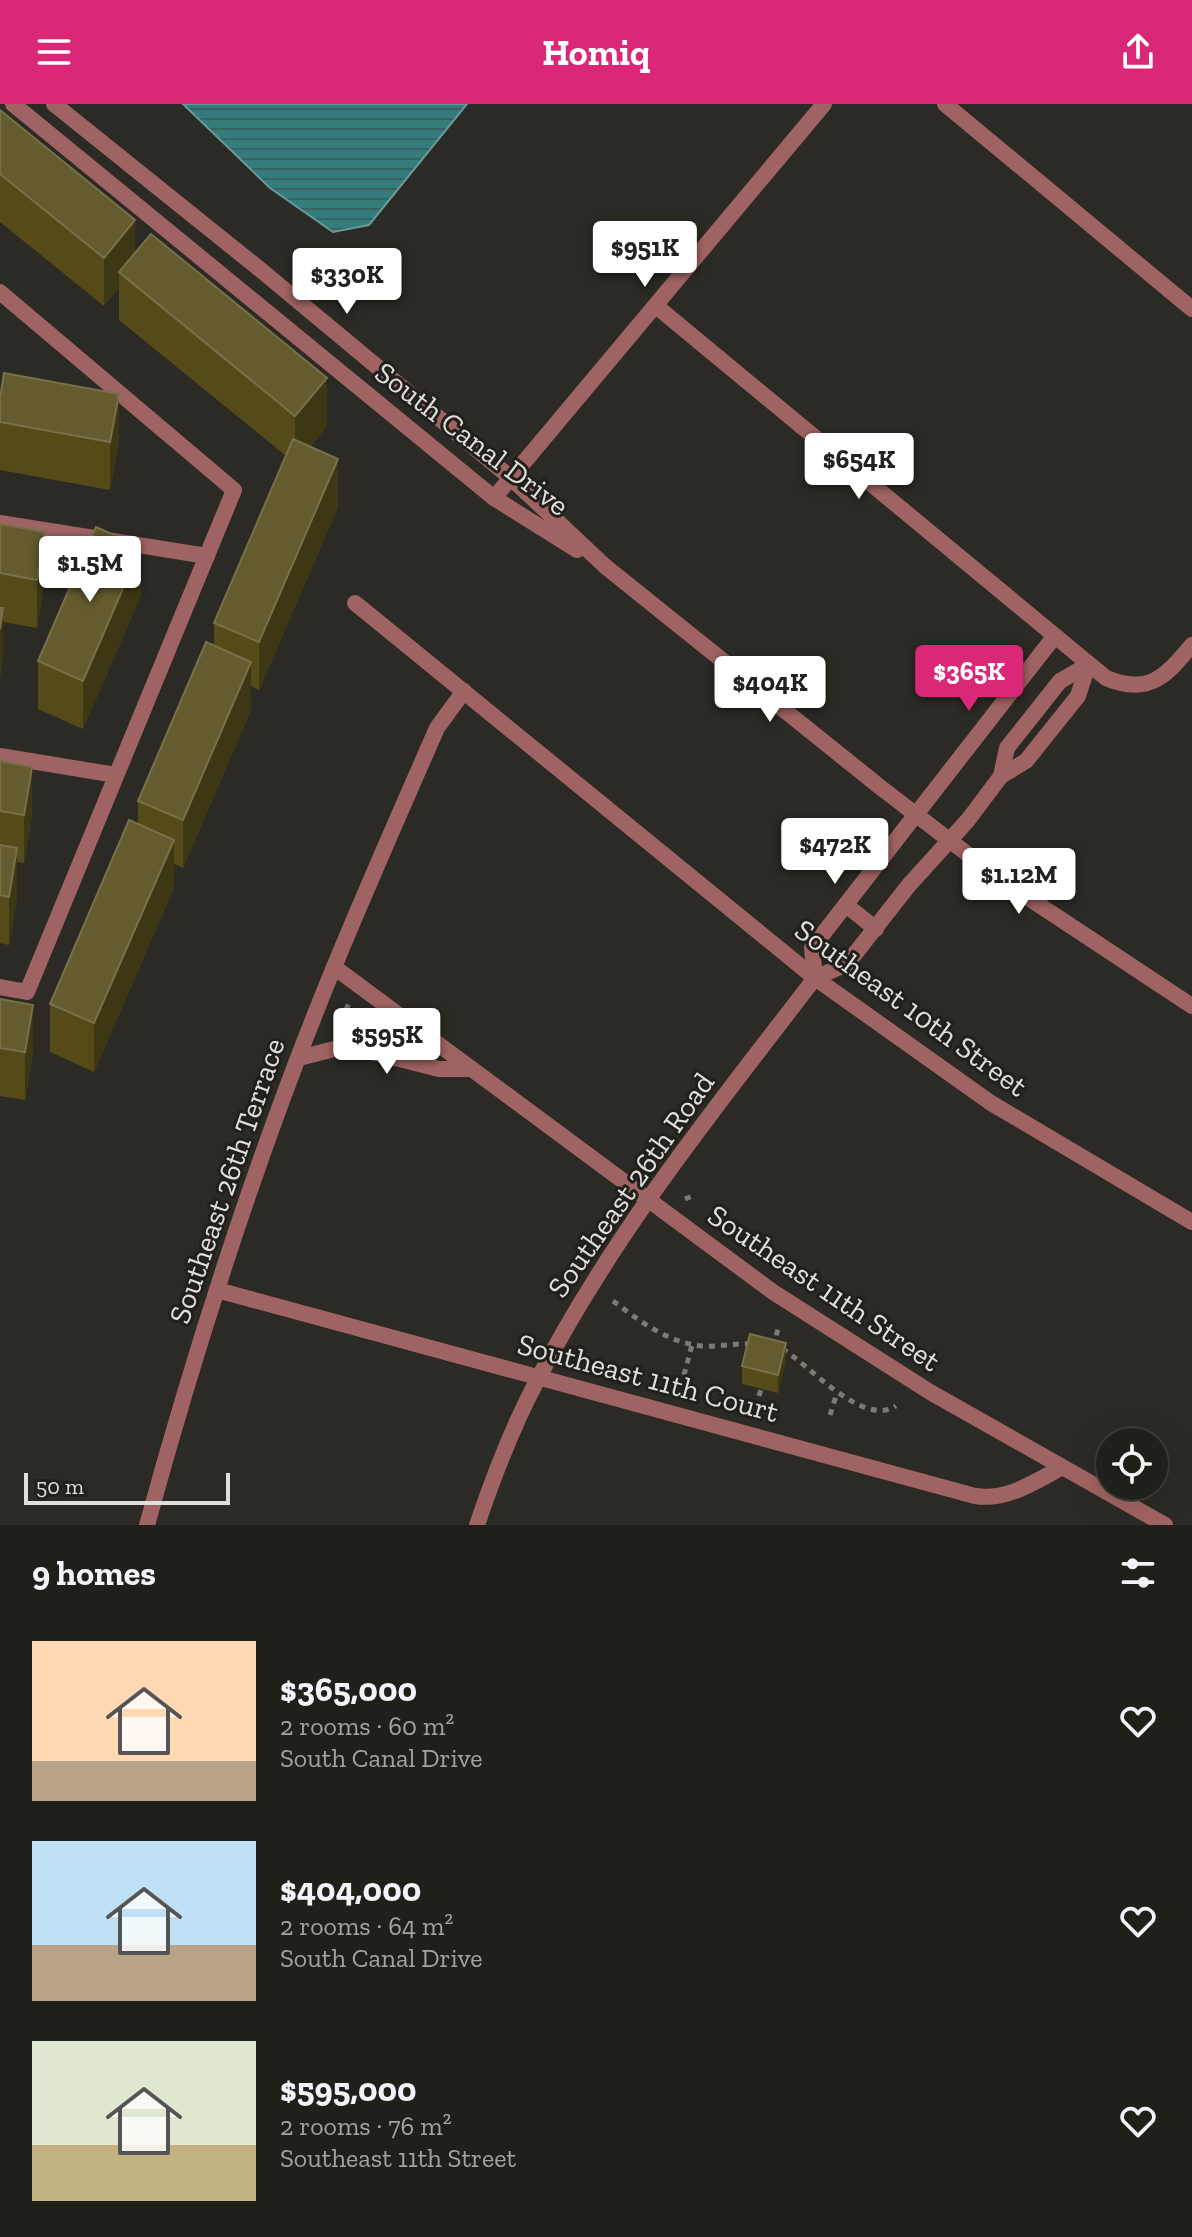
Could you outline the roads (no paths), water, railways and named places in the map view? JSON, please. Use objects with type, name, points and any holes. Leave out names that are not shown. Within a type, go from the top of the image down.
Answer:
[{"type":"street","name":"South Canal Drive","points":[[13,104],[494,498],[606,567]]},
{"type":"street","name":"South Canal Drive","points":[[54,104],[262,271],[511,478],[606,567],[949,841],[1034,903],[1192,1006]]},
{"type":"street","points":[[494,498],[824,104]]},
{"type":"street","points":[[945,104],[1192,309]]},
{"type":"street","points":[[0,292],[234,490],[27,992],[0,987]]},
{"type":"street","points":[[656,306],[1106,678],[1135,686],[1165,675],[1192,645]]},
{"type":"street","points":[[0,523],[207,556]]},
{"type":"street","name":"Southeast 10th Street","points":[[355,603],[815,978],[991,1103],[1192,1222]]},
{"type":"street","points":[[815,978],[812,948],[1054,637]]},
{"type":"street","name":"Southeast 26th Road","points":[[477,1525],[519,1418],[538,1379],[600,1272],[647,1200],[815,978],[847,964],[1001,776],[1026,761],[1078,696],[1088,665]]},
{"type":"street","name":"Southeast 26th Terrace","points":[[147,1525],[217,1290],[299,1058],[334,967],[437,728],[464,691]]},
{"type":"street","points":[[0,756],[116,775]]},
{"type":"street","points":[[846,905],[876,929]]},
{"type":"street","name":"Southeast 11th Street","points":[[334,967],[734,1265],[819,1323],[930,1392],[1165,1525]]},
{"type":"street","points":[[299,1058],[352,1047],[439,1069],[471,1069]]},
{"type":"street","name":"Southeast 11th Court","points":[[217,1290],[975,1496],[1010,1494],[1061,1468]]},
{"type":"water","points":[[183,104],[467,104],[369,225],[333,232],[270,188]]}]
